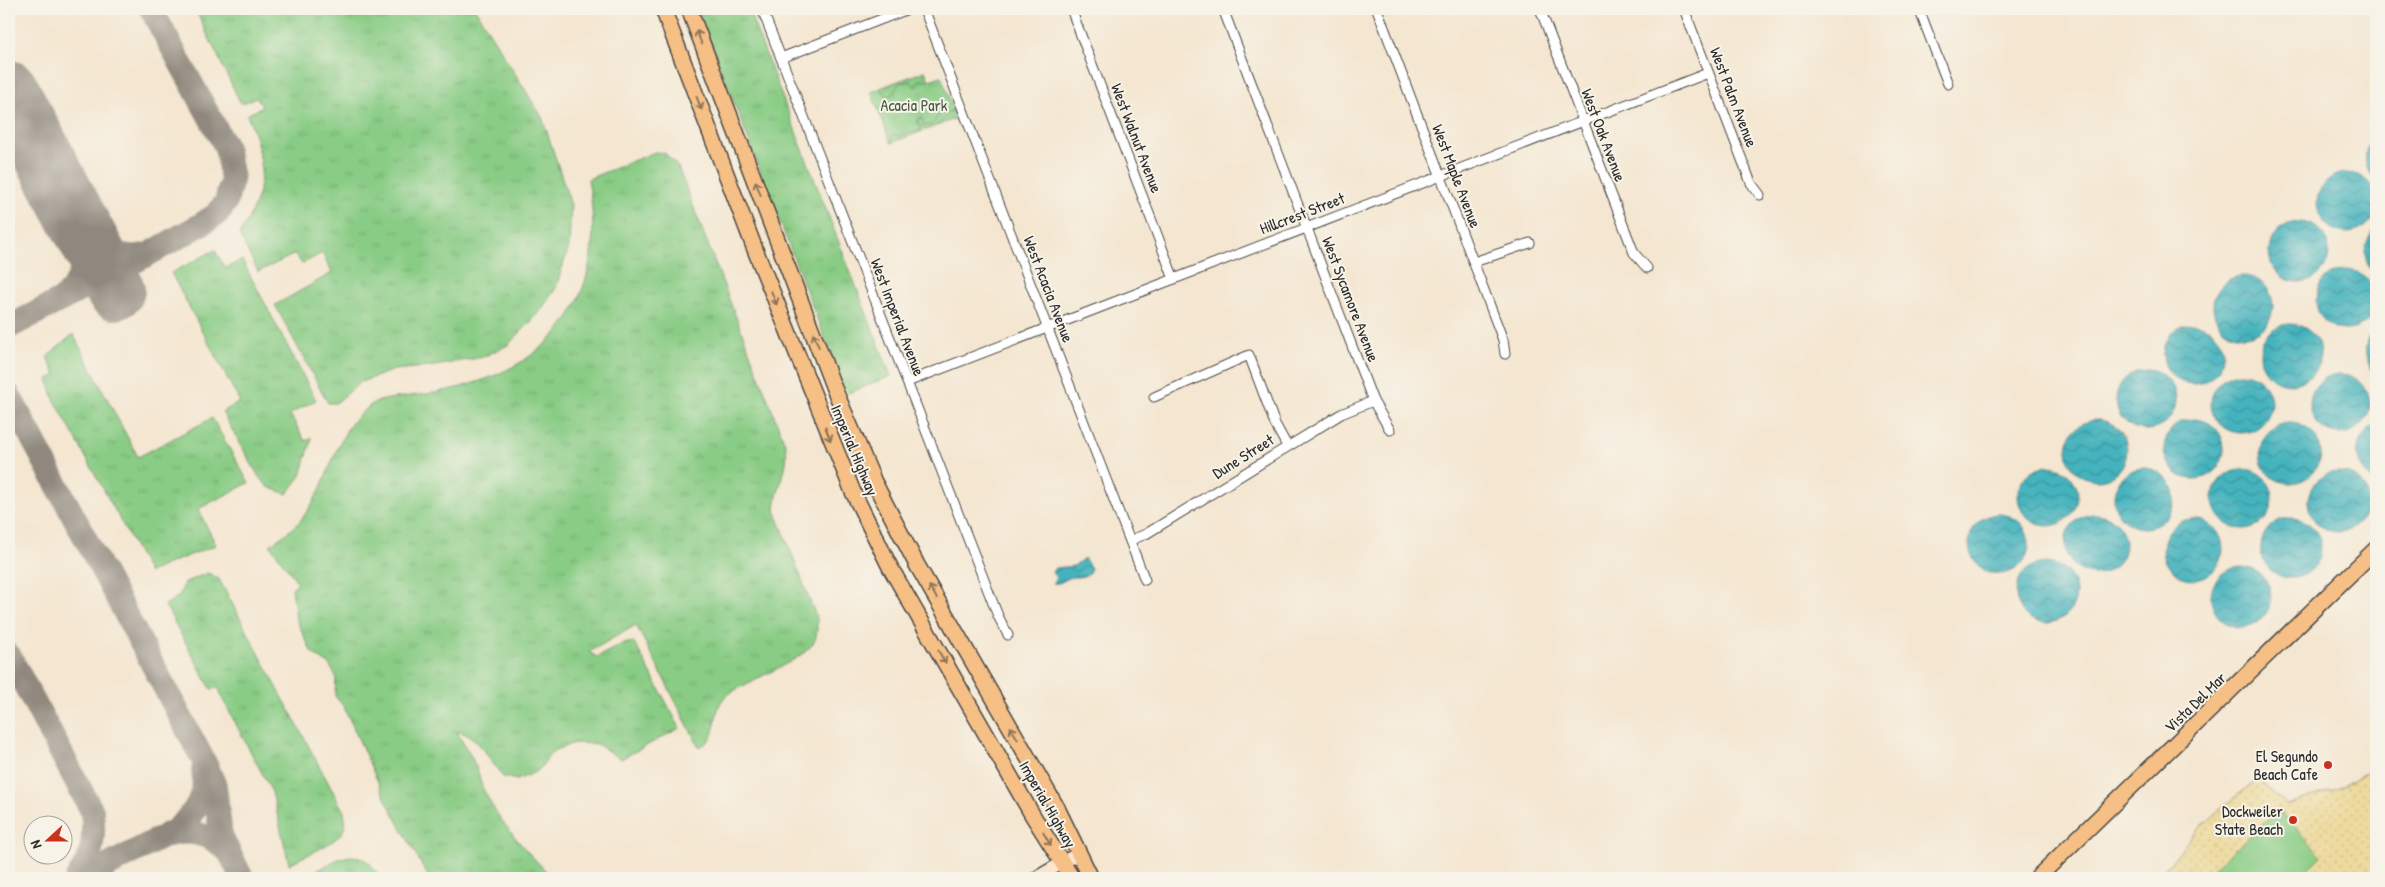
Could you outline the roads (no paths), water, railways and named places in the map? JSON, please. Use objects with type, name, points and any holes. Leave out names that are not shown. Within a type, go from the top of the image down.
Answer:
[{"type":"main road","name":"Imperial Highway","points":[[663,9],[797,356],[845,474],[890,567],[1070,877]]},
{"type":"main road","name":"Imperial Highway","points":[[689,9],[839,401],[874,482],[895,523],[1057,808],[1085,865]]},
{"type":"main road","points":[[797,356],[805,362],[821,400],[826,404],[839,401]]},
{"type":"main road","name":"Vista Del Mar","points":[[2038,878],[2376,549]]},
{"type":"main road","points":[[1036,878],[1062,863],[1085,865]]},
{"type":"main road","points":[[1070,877],[1085,865]]},
{"type":"street","name":"West Imperial Avenue","points":[[762,9],[998,616],[1008,635]]},
{"type":"street","points":[[781,58],[908,9]]},
{"type":"street","name":"West Acacia Avenue","points":[[924,9],[1145,580]]},
{"type":"street","name":"West Walnut Avenue","points":[[1071,9],[1174,279]]},
{"type":"street","name":"West Sycamore Avenue","points":[[1223,9],[1374,401],[1390,430]]},
{"type":"street","name":"West Maple Avenue","points":[[1377,9],[1503,340],[1505,354]]},
{"type":"street","name":"West Oak Avenue","points":[[1540,9],[1634,253],[1647,268]]},
{"type":"street","name":"West Palm Avenue","points":[[1684,9],[1751,183],[1760,194]]},
{"type":"street","points":[[1919,9],[1948,84]]},
{"type":"street","name":"Hillcrest Street","points":[[907,382],[1708,73]]},
{"type":"street","points":[[1474,262],[1530,243]]},
{"type":"street","points":[[1154,397],[1249,355],[1275,424],[1287,446]]},
{"type":"street","name":"Dune Street","points":[[1131,540],[1146,534],[1340,414],[1374,401]]},
{"type":"water","points":[[2376,134],[2376,180],[2368,169],[2365,157],[2368,145]]},
{"type":"water","points":[[2347,173],[2364,178],[2372,186],[2377,203],[2372,220],[2364,228],[2347,233],[2330,228],[2322,220],[2317,203],[2322,186],[2330,178]]},
{"type":"water","points":[[2293,222],[2305,222],[2316,227],[2324,235],[2329,246],[2327,264],[2316,277],[2305,282],[2293,282],[2282,277],[2274,269],[2269,258],[2269,246],[2274,235],[2282,227]]},
{"type":"water","points":[[2376,228],[2376,276],[2368,265],[2365,252],[2368,239]]},
{"type":"water","points":[[2340,270],[2352,270],[2363,275],[2371,283],[2376,294],[2374,312],[2363,325],[2352,330],[2340,330],[2329,325],[2321,317],[2316,306],[2316,294],[2321,283],[2329,275]]},
{"type":"water","points":[[2237,276],[2249,276],[2260,281],[2268,289],[2273,300],[2271,318],[2260,331],[2249,336],[2237,336],[2226,331],[2218,323],[2213,312],[2213,300],[2218,289],[2226,281]]},
{"type":"water","points":[[2187,324],[2199,324],[2210,329],[2218,337],[2223,348],[2221,366],[2210,379],[2199,384],[2187,384],[2176,379],[2168,371],[2163,360],[2163,348],[2168,337],[2176,329]]},
{"type":"water","points":[[2284,324],[2296,324],[2307,329],[2315,337],[2320,348],[2318,366],[2307,379],[2296,384],[2284,384],[2273,379],[2265,371],[2260,360],[2260,348],[2265,337],[2273,329]]},
{"type":"water","points":[[2376,327],[2376,374],[2368,363],[2365,351],[2368,338]]},
{"type":"water","points":[[2140,370],[2152,370],[2163,375],[2171,383],[2176,394],[2174,412],[2163,425],[2152,430],[2140,430],[2129,425],[2121,417],[2116,406],[2116,394],[2121,383],[2129,375]]},
{"type":"water","points":[[2235,373],[2247,373],[2258,378],[2266,386],[2271,397],[2269,415],[2258,428],[2247,433],[2235,433],[2224,428],[2216,420],[2211,409],[2211,397],[2216,386],[2224,378]]},
{"type":"water","points":[[2334,374],[2346,374],[2357,379],[2365,387],[2370,398],[2368,416],[2357,429],[2346,434],[2334,434],[2323,429],[2315,421],[2310,410],[2310,398],[2315,387],[2323,379]]},
{"type":"water","points":[[2188,419],[2200,419],[2211,424],[2219,432],[2224,443],[2222,461],[2211,474],[2200,479],[2188,479],[2177,474],[2169,466],[2164,455],[2164,443],[2169,432],[2177,424]]},
{"type":"water","points":[[2091,420],[2103,420],[2114,425],[2122,433],[2127,444],[2125,462],[2114,475],[2103,480],[2091,480],[2080,475],[2072,467],[2067,456],[2067,444],[2072,433],[2080,425]]},
{"type":"water","points":[[2284,423],[2296,423],[2307,428],[2315,436],[2320,447],[2318,465],[2307,478],[2296,483],[2284,483],[2273,478],[2265,470],[2260,459],[2260,447],[2265,436],[2273,428]]},
{"type":"water","points":[[2376,425],[2376,481],[2362,469],[2358,453],[2362,437]]},
{"type":"water","points":[[2042,466],[2054,466],[2065,471],[2073,479],[2078,490],[2076,508],[2065,521],[2054,526],[2042,526],[2031,521],[2023,513],[2018,502],[2018,490],[2023,479],[2031,471]]},
{"type":"water","points":[[2138,468],[2150,468],[2161,473],[2169,481],[2174,492],[2172,510],[2161,523],[2150,528],[2138,528],[2127,523],[2119,515],[2114,504],[2114,492],[2119,481],[2127,473]]},
{"type":"water","points":[[2237,469],[2249,469],[2260,474],[2268,482],[2273,493],[2271,511],[2260,524],[2249,529],[2237,529],[2226,524],[2218,516],[2213,505],[2213,493],[2218,482],[2226,474]]},
{"type":"water","points":[[2332,472],[2344,472],[2355,477],[2363,485],[2368,496],[2366,514],[2355,527],[2344,532],[2332,532],[2321,527],[2313,519],[2308,508],[2308,496],[2313,485],[2321,477]]},
{"type":"water","points":[[1993,514],[2005,514],[2016,519],[2024,527],[2029,538],[2027,556],[2016,569],[2005,574],[1993,574],[1982,569],[1974,561],[1969,550],[1969,538],[1974,527],[1982,519]]},
{"type":"water","points":[[2089,514],[2101,514],[2112,519],[2120,527],[2125,538],[2123,556],[2112,569],[2101,574],[2089,574],[2078,569],[2070,561],[2065,550],[2065,538],[2070,527],[2078,519]]},
{"type":"water","points":[[2285,518],[2297,518],[2308,523],[2316,531],[2321,542],[2319,560],[2308,573],[2297,578],[2285,578],[2274,573],[2266,565],[2261,554],[2261,542],[2266,531],[2274,523]]},
{"type":"water","points":[[2187,519],[2199,519],[2210,524],[2218,532],[2223,543],[2221,561],[2210,574],[2199,579],[2187,579],[2176,574],[2168,566],[2163,555],[2163,543],[2168,532],[2176,524]]},
{"type":"water","points":[[1084,558],[1091,568],[1087,575],[1071,577],[1059,583],[1053,583],[1056,578],[1052,572],[1055,568],[1074,566]]},
{"type":"water","points":[[2040,563],[2052,563],[2063,568],[2071,576],[2076,587],[2074,605],[2063,618],[2052,623],[2040,623],[2029,618],[2021,610],[2016,599],[2016,587],[2021,576],[2029,568]]},
{"type":"water","points":[[2235,567],[2247,567],[2258,572],[2266,580],[2271,591],[2269,609],[2258,622],[2247,627],[2235,627],[2224,622],[2216,614],[2211,603],[2211,591],[2216,580],[2224,572]]},
{"type":"place","name":"El Segundo Beach Cafe","points":[[2328,765]]},
{"type":"place","name":"Dockweiler State Beach","points":[[2293,820]]},
{"type":"park label","name":"Acacia Park","points":[[914,105]]}]
